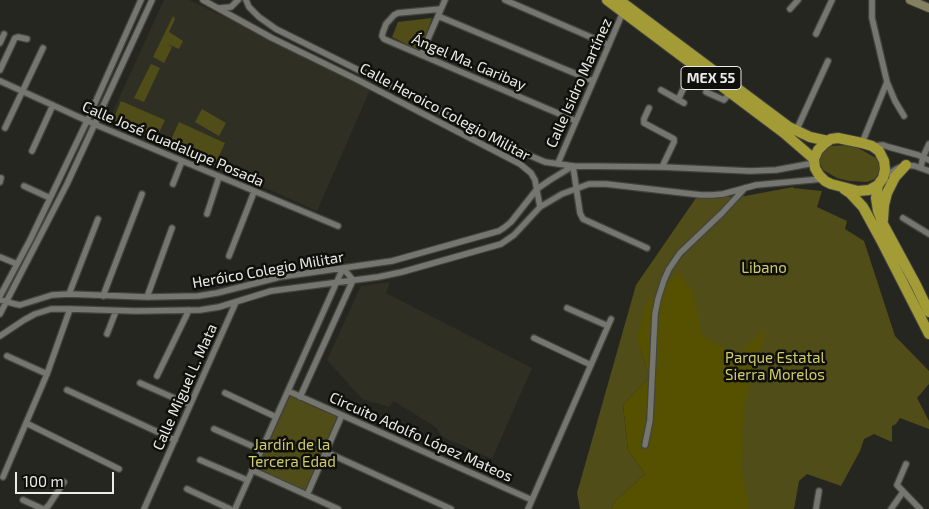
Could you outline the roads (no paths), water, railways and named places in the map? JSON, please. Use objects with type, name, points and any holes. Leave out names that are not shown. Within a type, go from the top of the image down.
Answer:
[{"type":"highway","name":"MEX 55","points":[[607,0],[784,133],[814,161]]},
{"type":"highway","name":"MEX 55","points":[[619,0],[796,131],[810,137],[828,141]]},
{"type":"highway","points":[[881,181],[869,190],[863,191],[841,187],[822,179],[815,168],[814,161],[821,146],[828,141],[838,138],[867,145],[879,151],[886,169],[881,181],[876,192],[876,204],[883,224],[929,312]]},
{"type":"highway","points":[[883,224],[887,193],[895,177],[906,166]]},
{"type":"highway","points":[[841,187],[850,193],[863,207],[929,334]]},
{"type":"main road","points":[[910,0],[929,8]]},
{"type":"street","points":[[0,314],[2,300],[17,264],[87,121],[141,0]]},
{"type":"street","name":"Calle Heroico Colegio Militar","points":[[203,0],[272,38],[375,89],[526,168],[535,180],[540,207]]},
{"type":"street","points":[[218,8],[231,7],[238,0]]},
{"type":"street","name":"Calle Heroico Colegio Militar","points":[[246,0],[259,17],[276,29],[538,160],[573,166],[662,167],[750,171],[789,168],[814,161]]},
{"type":"street","points":[[421,55],[445,0]]},
{"type":"street","points":[[504,0],[609,44]]},
{"type":"street","points":[[790,9],[798,0]]},
{"type":"street","points":[[816,34],[832,0]]},
{"type":"street","points":[[872,0],[872,18],[888,82],[895,101],[904,116]]},
{"type":"street","points":[[2,300],[36,243],[67,184],[149,1]]},
{"type":"street","name":"Ángel Ma. Garibay","points":[[441,9],[398,13],[390,18],[382,36],[384,39],[576,120]]},
{"type":"street","name":"Calle Isidro Martínez","points":[[558,163],[623,12]]},
{"type":"street","points":[[438,16],[593,81]]},
{"type":"street","points":[[0,43],[4,34]]},
{"type":"street","points":[[0,70],[15,38],[18,37],[26,40]]},
{"type":"street","points":[[5,128],[43,48]]},
{"type":"street","points":[[796,131],[828,61]]},
{"type":"street","points":[[661,90],[681,102],[694,66]]},
{"type":"street","points":[[375,89],[380,80]]},
{"type":"street","name":"Calle José Guadalupe Posada","points":[[0,81],[87,121],[338,226]]},
{"type":"street","points":[[888,82],[867,145],[883,145],[926,159]]},
{"type":"street","points":[[706,92],[724,100],[730,93]]},
{"type":"street","points":[[32,151],[53,105]]},
{"type":"street","points":[[649,108],[644,123],[674,139],[662,167]]},
{"type":"street","points":[[485,146],[490,135]]},
{"type":"street","points":[[921,167],[926,159],[929,144]]},
{"type":"street","points":[[173,184],[182,161]]},
{"type":"street","points":[[573,166],[580,213],[583,219],[647,248]]},
{"type":"street","name":"Heróico Colegio Militar","points":[[2,300],[20,304],[46,296],[69,294],[147,297],[208,295],[280,277],[392,261],[499,231],[511,222],[537,189],[573,166]]},
{"type":"street","points":[[881,181],[891,171],[906,166],[921,167],[929,171]]},
{"type":"street","points":[[207,214],[219,177]]},
{"type":"street","points":[[540,207],[577,187],[589,184],[606,184],[701,195],[723,194],[756,185],[822,179]]},
{"type":"street","points":[[24,186],[50,198]]},
{"type":"street","points":[[645,445],[650,420],[655,314],[668,269],[680,253],[745,188]]},
{"type":"street","points":[[229,256],[254,192]]},
{"type":"street","points":[[103,296],[142,194]]},
{"type":"street","name":"Heróico Colegio Militar","points":[[0,336],[35,314],[51,309],[116,311],[189,310],[219,307],[271,291],[402,272],[501,244],[514,235],[540,207]]},
{"type":"street","points":[[903,218],[929,234]]},
{"type":"street","points":[[69,294],[98,219]]},
{"type":"street","points":[[147,297],[172,228]]},
{"type":"street","points":[[30,240],[36,243]]},
{"type":"street","points":[[0,257],[17,264]]},
{"type":"street","points":[[235,509],[343,268],[354,280],[300,397]]},
{"type":"street","name":"Calle Miguel L. Mata","points":[[144,509],[236,302]]},
{"type":"street","points":[[567,308],[608,326]]},
{"type":"street","points":[[3,477],[47,374],[70,309]]},
{"type":"street","points":[[157,376],[189,310]]},
{"type":"street","points":[[108,334],[116,311]]},
{"type":"street","points":[[528,509],[612,318]]},
{"type":"street","points":[[534,338],[592,365]]},
{"type":"street","points":[[7,356],[47,374]]},
{"type":"street","points":[[140,384],[190,406]]},
{"type":"street","points":[[67,390],[175,440]]},
{"type":"street","name":"Circuito Adolfo López Mateos","points":[[288,391],[532,500]]},
{"type":"street","points":[[225,393],[276,418]]},
{"type":"street","points":[[307,495],[342,415]]},
{"type":"street","points":[[26,423],[119,469]]},
{"type":"street","points":[[214,429],[261,450]]},
{"type":"street","points":[[326,452],[451,509]]},
{"type":"street","points":[[200,460],[247,480]]},
{"type":"street","points":[[906,464],[896,484],[920,509]]},
{"type":"street","points":[[252,470],[338,509]]},
{"type":"street","points":[[46,508],[64,482]]},
{"type":"street","points":[[187,488],[230,509]]},
{"type":"street","points":[[816,509],[820,491]]},
{"type":"street","points":[[891,509],[903,492]]},
{"type":"street","points":[[22,500],[46,508],[58,509]]},
{"type":"park label","name":"Libano","points":[[764,268]]},
{"type":"park label","name":"Parque Estatal Sierra Morelos","points":[[775,366]]},
{"type":"park label","name":"Jardín de la Tercera Edad","points":[[292,454]]}]
